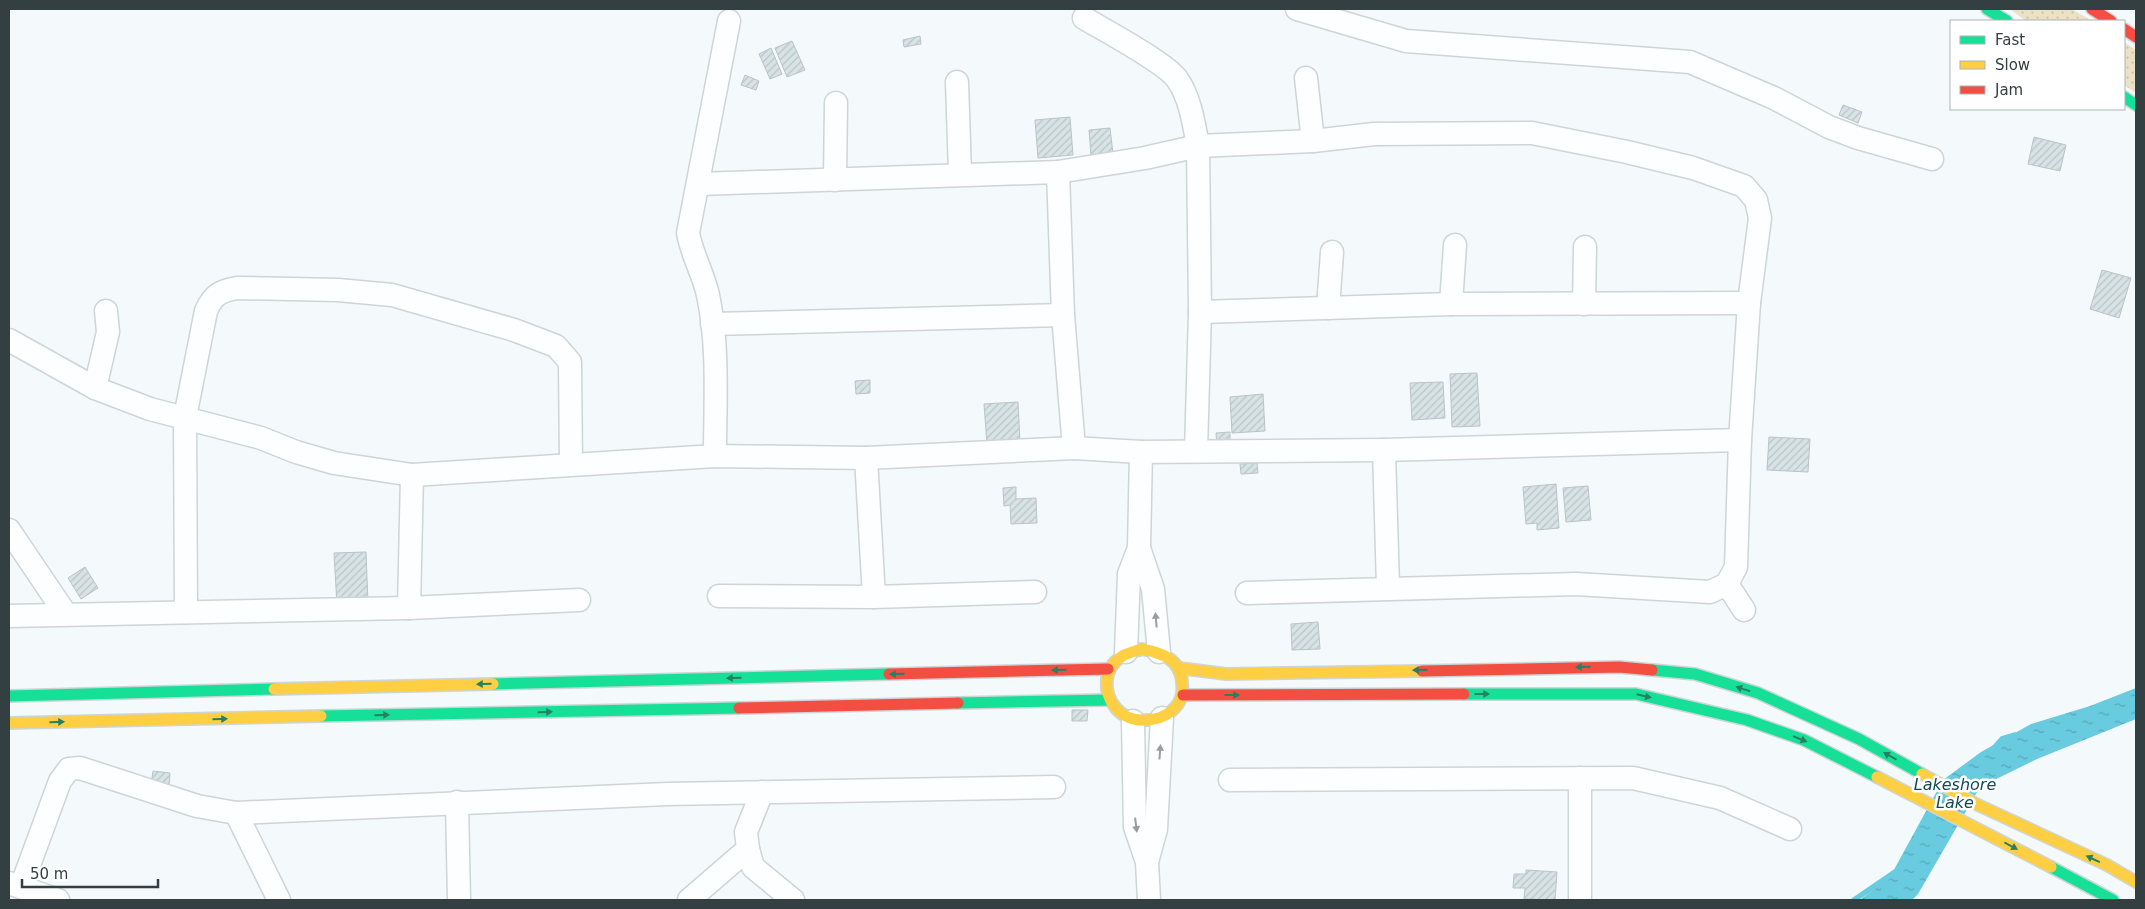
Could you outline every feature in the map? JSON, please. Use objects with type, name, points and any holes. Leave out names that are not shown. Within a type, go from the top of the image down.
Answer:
[{"type":"main road","points":[[1987,9],[2005,20]]},
{"type":"main road","points":[[2092,9],[2109,20]]},
{"type":"main road","points":[[2125,30],[2136,37]]},
{"type":"main road","points":[[2125,98],[2136,105]]},
{"type":"main road","points":[[1142,649],[1159,652],[1172,659],[1179,668],[1183,695],[1178,705],[1162,718],[1151,722],[1133,722],[1120,716],[1108,700],[1106,684],[1108,669],[1126,652],[1142,649]]},
{"type":"main road","points":[[1179,668],[1226,674],[1619,667],[1696,674],[1758,693],[1859,739],[1978,805],[2107,865],[2136,882]]},
{"type":"main road","points":[[9,696],[1108,669]]},
{"type":"main road","points":[[1183,695],[1636,694],[1747,720],[1804,740],[1968,823],[2113,900]]},
{"type":"main road","points":[[9,723],[1108,700]]},
{"type":"street","points":[[1297,9],[1406,41],[1690,62],[1748,86],[1829,127],[1858,138],[1932,159]]},
{"type":"street","points":[[1084,18],[1158,63],[1177,78],[1193,122],[1198,146],[1200,312],[1196,451]]},
{"type":"street","points":[[715,456],[712,324],[708,294],[699,266],[691,251],[688,233],[729,21]]},
{"type":"street","points":[[1306,78],[1313,141]]},
{"type":"street","points":[[957,82],[960,174]]},
{"type":"street","points":[[835,180],[836,103]]},
{"type":"street","points":[[699,184],[1058,172],[1146,158],[1198,146],[1313,141],[1374,134],[1532,133],[1674,163],[1744,186],[1756,200],[1760,218],[1750,303],[1740,440],[1736,567],[1727,584],[1710,592],[1576,584],[1247,593]]},
{"type":"street","points":[[1058,172],[1063,315],[1074,448]]},
{"type":"street","points":[[1451,304],[1455,245]]},
{"type":"street","points":[[1584,304],[1585,247]]},
{"type":"street","points":[[1328,308],[1332,252]]},
{"type":"street","points":[[186,612],[185,418],[206,311],[212,299],[221,291],[236,288],[329,290],[392,295],[514,330],[556,346],[570,362],[571,464]]},
{"type":"street","points":[[1200,312],[1451,304],[1750,303]]},
{"type":"street","points":[[94,388],[108,332],[106,311]]},
{"type":"street","points":[[712,324],[1063,315]]},
{"type":"street","points":[[9,340],[94,388],[150,409],[261,438],[296,452],[334,463],[412,475],[715,456],[866,458],[1074,448],[1141,452],[1384,450],[1740,440]]},
{"type":"street","points":[[1384,450],[1388,588]]},
{"type":"street","points":[[1126,652],[1129,574],[1139,548],[1141,452]]},
{"type":"street","points":[[866,458],[874,597]]},
{"type":"street","points":[[409,608],[412,475]]},
{"type":"street","points":[[9,530],[65,613]]},
{"type":"street","points":[[1139,548],[1153,589],[1159,652]]},
{"type":"street","points":[[1727,584],[1744,610]]},
{"type":"street","points":[[719,596],[874,597],[1036,592]]},
{"type":"street","points":[[9,616],[65,613],[409,608],[579,600]]},
{"type":"street","points":[[1147,862],[1156,829],[1162,718]]},
{"type":"street","points":[[1133,722],[1135,827],[1147,862],[1149,900]]},
{"type":"street","points":[[58,900],[15,885],[60,781],[69,769],[80,768],[197,806],[236,813],[458,802],[762,792],[1054,787]]},
{"type":"street","points":[[1580,778],[1580,900]]},
{"type":"street","points":[[1230,780],[1633,778],[1675,786],[1720,798],[1790,829]]},
{"type":"street","points":[[762,792],[746,832],[748,849],[753,866],[793,900]]},
{"type":"street","points":[[458,802],[459,900]]},
{"type":"street","points":[[236,813],[279,900]]},
{"type":"street","points":[[689,900],[748,849]]},
{"type":"shaded area","points":[[2010,9],[2072,9],[2090,20],[2025,20]]},
{"type":"shaded area","points":[[2125,43],[2136,50],[2136,93],[2125,86]]},
{"type":"water","name":"Lakeshore Lake","points":[[2136,688],[2136,719],[2037,759],[1980,787],[1918,894],[1912,900],[1860,900],[1890,877],[1943,780],[1981,752],[2031,724],[2090,706]]},
{"type":"building","points":[[920,36],[921,44],[904,47],[903,40]]},
{"type":"building","points":[[792,41],[805,70],[787,77],[775,48]]},
{"type":"building","points":[[771,48],[782,74],[770,79],[759,54]]},
{"type":"building","points":[[745,75],[759,81],[756,90],[741,85]]},
{"type":"building","points":[[1843,105],[1862,112],[1858,123],[1839,115]]},
{"type":"building","points":[[1070,117],[1073,155],[1038,158],[1035,120]]},
{"type":"building","points":[[1110,128],[1113,154],[1091,156],[1089,130]]},
{"type":"building","points":[[2034,137],[2066,145],[2060,171],[2028,164]]},
{"type":"building","points":[[2102,270],[2131,278],[2119,318],[2090,309]]},
{"type":"building","points":[[1477,373],[1480,426],[1452,427],[1450,374]]},
{"type":"building","points":[[870,380],[870,393],[856,394],[855,381]]},
{"type":"building","points":[[1443,382],[1445,418],[1412,420],[1410,383]]},
{"type":"building","points":[[1263,394],[1265,431],[1232,433],[1230,397]]},
{"type":"building","points":[[1018,402],[1020,443],[987,445],[984,404]]},
{"type":"building","points":[[1230,432],[1230,445],[1217,446],[1216,433]]},
{"type":"building","points":[[1769,437],[1810,439],[1808,472],[1767,470]]},
{"type":"building","points":[[1257,463],[1258,473],[1241,474],[1240,464]]},
{"type":"building","points":[[1556,484],[1559,528],[1537,530],[1537,523],[1526,524],[1523,487]]},
{"type":"building","points":[[1588,486],[1591,520],[1566,522],[1563,488]]},
{"type":"building","points":[[1016,487],[1016,499],[1036,498],[1037,523],[1011,524],[1010,505],[1004,506],[1003,488]]},
{"type":"building","points":[[366,552],[368,603],[337,605],[334,553]]},
{"type":"building","points":[[85,567],[98,588],[81,599],[68,578]]},
{"type":"building","points":[[1318,622],[1320,649],[1292,650],[1291,624]]},
{"type":"building","points":[[1072,710],[1088,710],[1087,721],[1072,721]]},
{"type":"building","points":[[153,771],[170,773],[169,787],[151,785]]},
{"type":"building","points":[[1526,870],[1557,872],[1555,900],[1524,899],[1525,888],[1513,888],[1514,874],[1526,874]]},
{"type":"waterway","points":[[1994,748],[2002,739],[2015,735]]},
{"type":"waterway","points":[[1854,900],[1895,872]]},
{"type":"traffic: fast","points":[[1987,9],[2005,20]]},
{"type":"traffic: fast","points":[[2125,98],[2136,105]]},
{"type":"traffic: fast","points":[[1652,670],[1695,674],[1758,693],[1859,739],[1922,774]]},
{"type":"traffic: fast","points":[[493,684],[889,674]]},
{"type":"traffic: fast","points":[[9,696],[274,689]]},
{"type":"traffic: fast","points":[[1464,694],[1636,694],[1747,720],[1804,740],[1877,777]]},
{"type":"traffic: fast","points":[[958,703],[1108,700]]},
{"type":"traffic: fast","points":[[321,716],[739,708]]},
{"type":"traffic: fast","points":[[2051,867],[2113,900]]},
{"type":"traffic: slow","points":[[1142,649],[1169,658],[1181,674],[1182,693],[1178,704],[1172,711],[1156,719],[1137,720],[1129,717],[1115,707],[1108,695],[1108,674],[1115,662],[1126,654],[1142,649]]},
{"type":"traffic: slow","points":[[1179,668],[1226,674],[1422,671]]},
{"type":"traffic: slow","points":[[274,689],[493,684]]},
{"type":"traffic: slow","points":[[9,723],[321,716]]},
{"type":"traffic: slow","points":[[1922,774],[1978,805],[2107,865],[2136,882]]},
{"type":"traffic: slow","points":[[1877,777],[2051,867]]},
{"type":"traffic: jam","points":[[2092,9],[2109,20]]},
{"type":"traffic: jam","points":[[2125,30],[2136,37]]},
{"type":"traffic: jam","points":[[1422,671],[1619,667],[1652,670]]},
{"type":"traffic: jam","points":[[889,674],[1108,669]]},
{"type":"traffic: jam","points":[[1183,695],[1464,694]]},
{"type":"traffic: jam","points":[[739,708],[958,703]]}]
